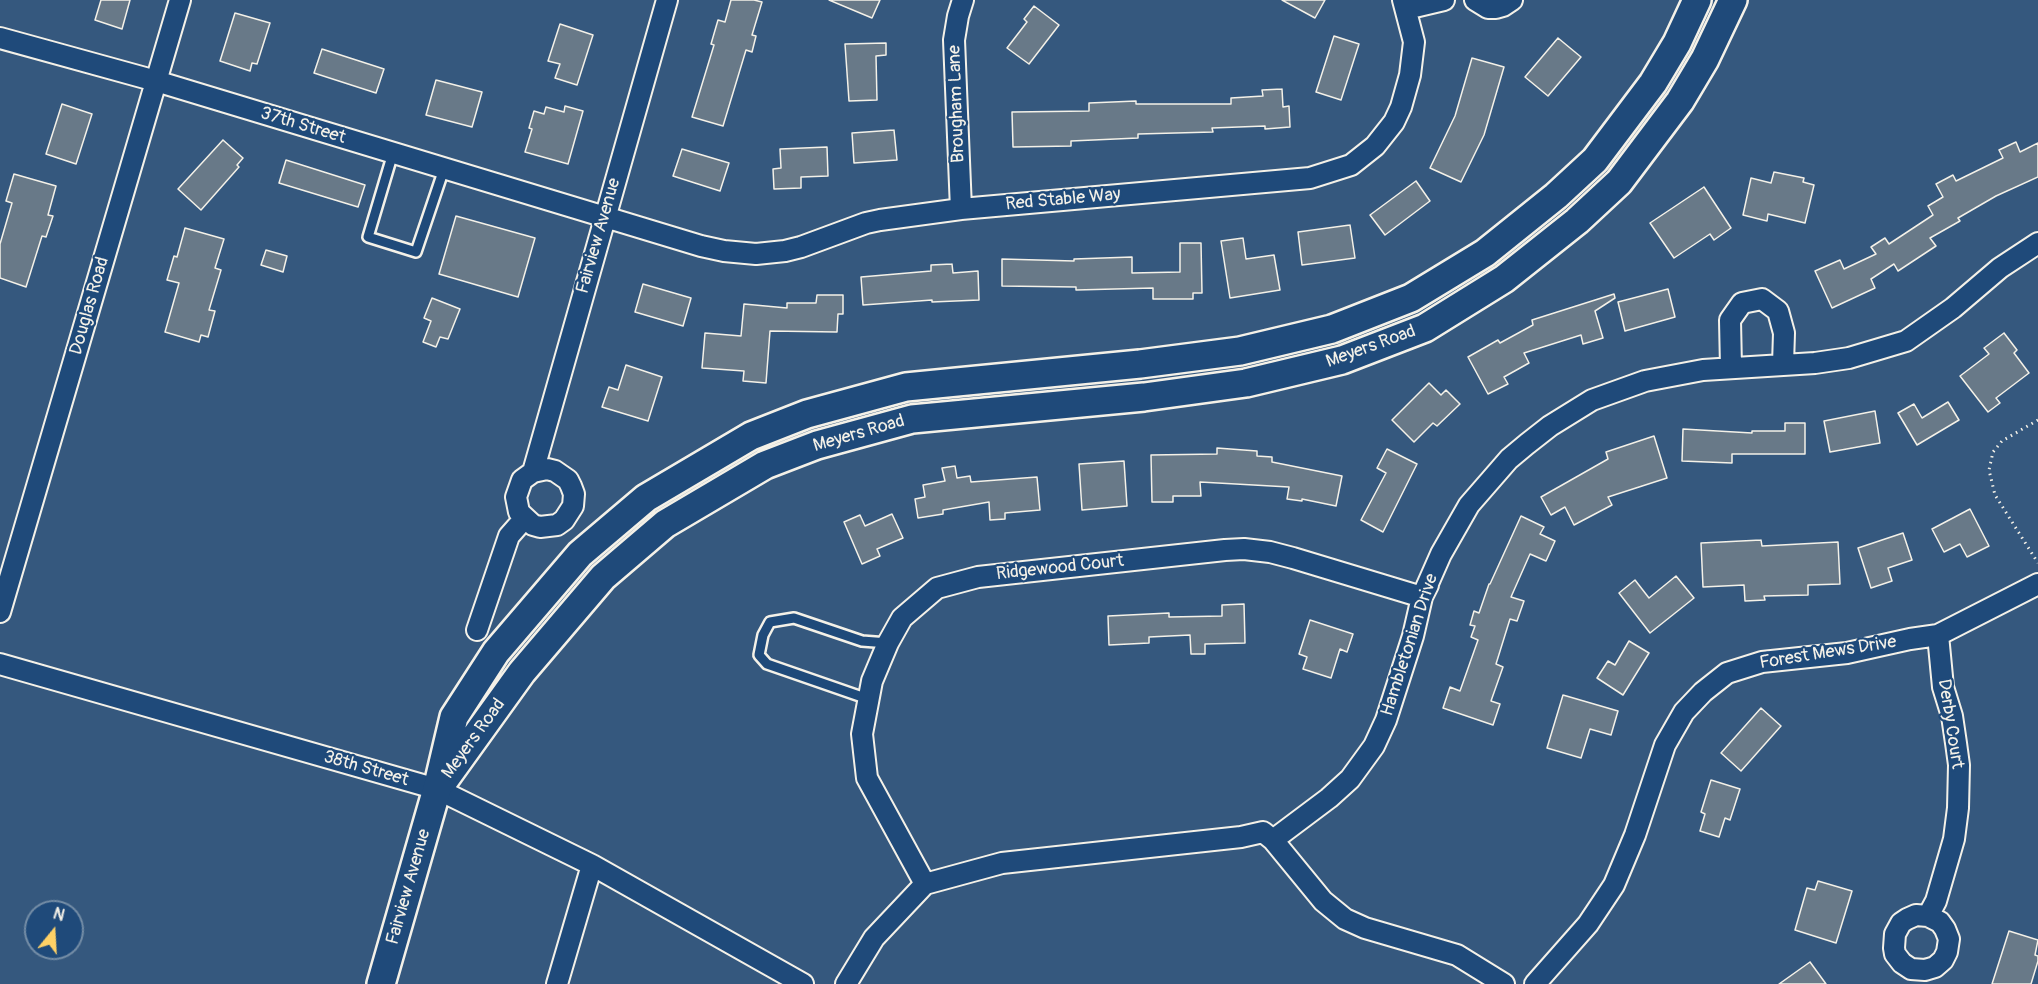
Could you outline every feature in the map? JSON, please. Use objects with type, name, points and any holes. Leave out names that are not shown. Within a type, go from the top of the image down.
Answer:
[{"type":"street","name":"Douglas Road","points":[[0,612],[180,0]]},
{"type":"street","name":"Fairview Avenue","points":[[525,519],[519,512],[516,497],[522,480],[533,472],[666,0]]},
{"type":"street","name":"Brougham Lane","points":[[961,209],[954,40],[963,0]]},
{"type":"street","name":"Red Stable Way","points":[[604,217],[700,246],[756,254],[801,247],[873,222],[961,209],[1310,178],[1351,165],[1375,146],[1394,122],[1410,75],[1414,42],[1404,4],[1444,0]]},
{"type":"street","points":[[1475,0],[1488,8],[1496,8],[1512,0]]},
{"type":"street","name":"Meyers Road","points":[[438,789],[454,717],[496,652],[580,554],[646,498],[750,436],[807,414],[906,387],[1140,364],[1240,351],[1332,330],[1411,298],[1485,253],[1556,196],[1595,160],[1653,83],[1677,44],[1698,0]]},
{"type":"street","name":"Meyers Road","points":[[438,789],[522,672],[603,577],[665,525],[765,465],[817,445],[912,419],[1144,397],[1246,383],[1342,360],[1425,328],[1504,279],[1577,221],[1620,182],[1680,101],[1706,59],[1733,0]]},
{"type":"street","name":"37th Street","points":[[0,38],[156,81],[604,217]]},
{"type":"street","points":[[1422,597],[1462,516],[1482,489],[1518,452],[1550,426],[1592,400],[1645,381],[1668,376],[1703,370],[1815,363],[1849,358],[1906,341],[1945,315],[2000,268],[2038,243]]},
{"type":"street","points":[[1731,368],[1730,320],[1742,303],[1762,299],[1778,311],[1784,333],[1783,364]]},
{"type":"street","points":[[477,630],[509,537],[525,519],[533,525],[551,527],[564,520],[573,506],[574,494],[562,475],[547,469],[533,472]]},
{"type":"street","name":"Ridgewood Court","points":[[926,884],[867,777],[862,734],[877,667],[888,643],[902,618],[937,588],[967,579],[1244,549],[1286,556],[1422,597]]},
{"type":"street","name":"Forest Mews Drive","points":[[1535,984],[1588,924],[1614,885],[1635,835],[1665,745],[1684,712],[1703,692],[1727,673],[1762,662],[1847,653],[1938,635],[2038,584]]},
{"type":"street","name":"Hambletonian Drive","points":[[1273,840],[1329,798],[1350,779],[1374,746],[1386,720],[1413,636],[1422,597]]},
{"type":"street","name":"Derby Court","points":[[1928,916],[1936,902],[1951,850],[1958,808],[1959,765],[1952,716],[1942,687],[1938,635]]},
{"type":"street","name":"38th Street","points":[[0,664],[438,789],[592,865],[803,984]]},
{"type":"street","name":"Fairview Avenue","points":[[381,984],[438,789]]},
{"type":"street","points":[[846,984],[874,938],[926,884],[983,867],[1022,860],[1241,837],[1263,832],[1273,840],[1323,902],[1345,919],[1365,928],[1456,955],[1504,984]]},
{"type":"street","points":[[557,984],[592,865]]},
{"type":"lane","points":[[393,153],[368,237],[416,252],[444,169]]},
{"type":"lane","points":[[868,699],[766,664],[759,655],[763,635],[770,622],[794,618],[862,641],[888,643]]},
{"type":"path","points":[[2038,420],[2002,441],[1993,452],[1989,470],[1995,495],[2038,563]]},
{"type":"building","points":[[101,0],[130,0],[122,29],[95,20]]},
{"type":"building","points":[[731,0],[762,2],[752,35],[756,36],[752,52],[746,50],[723,126],[692,117],[714,45],[711,44],[718,20],[725,22]]},
{"type":"building","points":[[829,0],[880,0],[872,18]]},
{"type":"building","points":[[1282,0],[1325,0],[1315,18]]},
{"type":"building","points":[[1034,6],[1059,25],[1029,64],[1007,48],[1027,22],[1024,19]]},
{"type":"building","points":[[235,13],[270,23],[257,64],[252,63],[250,71],[220,61]]},
{"type":"building","points":[[560,24],[593,35],[577,85],[555,78],[560,64],[548,61]]},
{"type":"building","points":[[1334,36],[1359,44],[1341,100],[1316,92]]},
{"type":"building","points":[[1558,38],[1581,57],[1548,96],[1525,77]]},
{"type":"building","points":[[886,43],[886,55],[876,56],[877,100],[849,101],[845,44]]},
{"type":"building","points":[[322,49],[384,69],[376,93],[314,73]]},
{"type":"building","points":[[1472,58],[1504,67],[1484,135],[1461,182],[1430,168],[1455,116]]},
{"type":"building","points":[[436,80],[482,92],[472,127],[426,115]]},
{"type":"building","points":[[1282,89],[1283,107],[1289,106],[1290,127],[1212,128],[1213,132],[1138,134],[1138,138],[1071,141],[1071,146],[1013,147],[1012,112],[1089,111],[1089,103],[1136,101],[1136,104],[1231,104],[1231,98],[1263,96],[1262,90]]},
{"type":"building","points":[[62,104],[92,114],[76,164],[46,154]]},
{"type":"building","points":[[565,106],[583,111],[568,164],[525,152],[532,129],[529,128],[534,111],[544,114],[546,107],[564,112]]},
{"type":"building","points":[[894,130],[897,160],[854,163],[852,133]]},
{"type":"building","points":[[223,140],[243,158],[237,165],[239,167],[201,210],[178,189]]},
{"type":"building","points":[[2016,142],[2020,152],[2038,143],[2038,177],[1996,196],[1958,218],[1960,221],[1930,238],[1936,246],[1898,271],[1894,264],[1871,279],[1875,288],[1832,308],[1815,271],[1840,260],[1844,269],[1876,254],[1871,247],[1885,238],[1889,244],[1933,215],[1928,206],[1943,197],[1936,184],[1953,175],[1956,181],[2003,158],[1999,150]]},
{"type":"building","points":[[827,147],[828,176],[801,177],[801,188],[774,189],[773,169],[781,168],[780,149]]},
{"type":"building","points":[[682,149],[729,163],[720,191],[673,176]]},
{"type":"building","points":[[286,160],[365,185],[358,207],[279,183]]},
{"type":"building","points":[[1774,172],[1804,178],[1803,182],[1814,185],[1805,223],[1768,214],[1767,221],[1743,215],[1751,178],[1771,183]]},
{"type":"building","points":[[14,174],[56,186],[48,215],[53,216],[46,237],[42,236],[26,287],[0,278],[0,244],[12,203],[6,201]]},
{"type":"building","points":[[1416,181],[1430,201],[1385,235],[1370,215]]},
{"type":"building","points":[[1704,187],[1731,228],[1714,240],[1710,234],[1674,258],[1650,223]]},
{"type":"building","points":[[456,216],[535,238],[518,297],[439,274]]},
{"type":"building","points":[[1350,225],[1355,258],[1302,265],[1298,232]]},
{"type":"building","points":[[185,228],[224,239],[215,268],[221,270],[209,310],[215,311],[208,337],[201,335],[199,342],[165,332],[179,283],[167,280],[174,256],[177,257]]},
{"type":"building","points":[[1243,238],[1246,259],[1274,255],[1280,290],[1230,298],[1221,241]]},
{"type":"building","points":[[1180,243],[1201,243],[1202,293],[1193,293],[1193,299],[1153,299],[1153,288],[1076,290],[1076,287],[1002,286],[1002,259],[1074,261],[1074,259],[1132,257],[1132,273],[1180,272]]},
{"type":"building","points":[[266,250],[287,256],[283,272],[261,265]]},
{"type":"building","points":[[952,264],[953,273],[978,271],[979,300],[932,302],[932,300],[863,305],[861,277],[931,271],[931,265]]},
{"type":"building","points":[[643,284],[691,298],[683,326],[635,312]]},
{"type":"building","points":[[1668,289],[1675,317],[1625,331],[1618,302]]},
{"type":"building","points":[[1614,294],[1615,298],[1595,311],[1603,338],[1583,344],[1581,335],[1524,353],[1529,363],[1504,377],[1508,384],[1488,394],[1468,357],[1498,340],[1500,343],[1533,325],[1532,320]]},
{"type":"building","points":[[817,295],[843,295],[843,314],[838,314],[837,332],[770,331],[766,383],[743,381],[744,371],[702,368],[705,333],[741,336],[744,304],[787,308],[787,303],[816,303]]},
{"type":"building","points":[[432,298],[460,309],[448,339],[440,337],[436,347],[423,342],[431,321],[424,318]]},
{"type":"building","points":[[2004,333],[2017,350],[2014,353],[2029,373],[1996,398],[2000,403],[1988,412],[1960,376],[1989,354],[1984,348]]},
{"type":"building","points":[[626,365],[662,377],[648,421],[602,407],[609,387],[618,390]]},
{"type":"building","points":[[1429,383],[1441,395],[1446,390],[1460,404],[1437,426],[1433,423],[1414,442],[1392,420]]},
{"type":"building","points":[[1948,402],[1959,420],[1917,445],[1898,413],[1914,404],[1922,418]]},
{"type":"building","points":[[1875,411],[1880,443],[1830,452],[1824,421]]},
{"type":"building","points":[[1785,423],[1805,423],[1805,454],[1732,454],[1732,463],[1682,461],[1683,429],[1752,433],[1752,431],[1785,431]]},
{"type":"building","points":[[1654,436],[1667,478],[1608,497],[1612,505],[1574,525],[1565,507],[1551,515],[1541,497],[1608,459],[1606,452]]},
{"type":"building","points":[[1217,448],[1257,451],[1257,456],[1272,457],[1272,462],[1342,476],[1336,506],[1302,499],[1302,501],[1287,499],[1289,487],[1200,482],[1201,496],[1173,496],[1173,502],[1152,502],[1151,455],[1217,454]]},
{"type":"building","points":[[1387,449],[1417,464],[1383,532],[1361,520],[1386,473],[1377,468]]},
{"type":"building","points":[[1124,461],[1127,506],[1082,510],[1079,464]]},
{"type":"building","points":[[955,466],[957,478],[970,476],[971,482],[1037,477],[1040,510],[1005,513],[1005,519],[990,520],[989,502],[943,510],[943,514],[918,518],[915,499],[925,497],[923,485],[945,481],[942,468]]},
{"type":"building","points":[[1970,509],[1989,546],[1967,557],[1960,544],[1944,552],[1932,529]]},
{"type":"building","points":[[892,514],[903,538],[877,549],[880,556],[862,564],[844,522],[860,515],[865,526]]},
{"type":"building","points":[[1521,516],[1544,527],[1540,534],[1555,541],[1546,561],[1530,554],[1511,597],[1524,601],[1517,621],[1510,619],[1496,664],[1503,667],[1491,701],[1500,704],[1493,725],[1443,708],[1450,687],[1460,691],[1478,640],[1471,637],[1475,626],[1470,625],[1474,611],[1479,613],[1489,584]]},
{"type":"building","points":[[1903,533],[1912,560],[1888,568],[1892,581],[1871,588],[1858,548]]},
{"type":"building","points":[[1761,540],[1762,546],[1838,542],[1840,584],[1808,585],[1808,595],[1764,596],[1765,600],[1745,601],[1744,585],[1703,587],[1701,543]]},
{"type":"building","points":[[1676,576],[1694,598],[1650,633],[1619,593],[1635,580],[1649,598]]},
{"type":"building","points":[[1244,604],[1245,643],[1205,644],[1205,654],[1191,654],[1190,635],[1149,637],[1149,643],[1109,645],[1108,616],[1169,613],[1169,617],[1222,616],[1222,605]]},
{"type":"building","points":[[1310,620],[1353,634],[1347,652],[1340,649],[1331,678],[1303,669],[1307,657],[1299,654]]},
{"type":"building","points":[[1629,641],[1649,653],[1623,695],[1597,678],[1608,661],[1615,665]]},
{"type":"building","points":[[1563,695],[1618,711],[1611,735],[1590,729],[1581,758],[1547,748]]},
{"type":"building","points":[[1761,708],[1781,726],[1741,771],[1721,753]]},
{"type":"building","points":[[1711,780],[1740,789],[1730,820],[1725,818],[1719,837],[1700,831],[1705,814],[1701,812]]},
{"type":"building","points":[[1818,881],[1852,891],[1836,943],[1795,930],[1807,888],[1815,890]]},
{"type":"building","points":[[2009,931],[2038,940],[2035,955],[2038,956],[2038,961],[2031,984],[1992,984]]},
{"type":"building","points":[[1810,962],[1826,984],[1779,984]]}]
